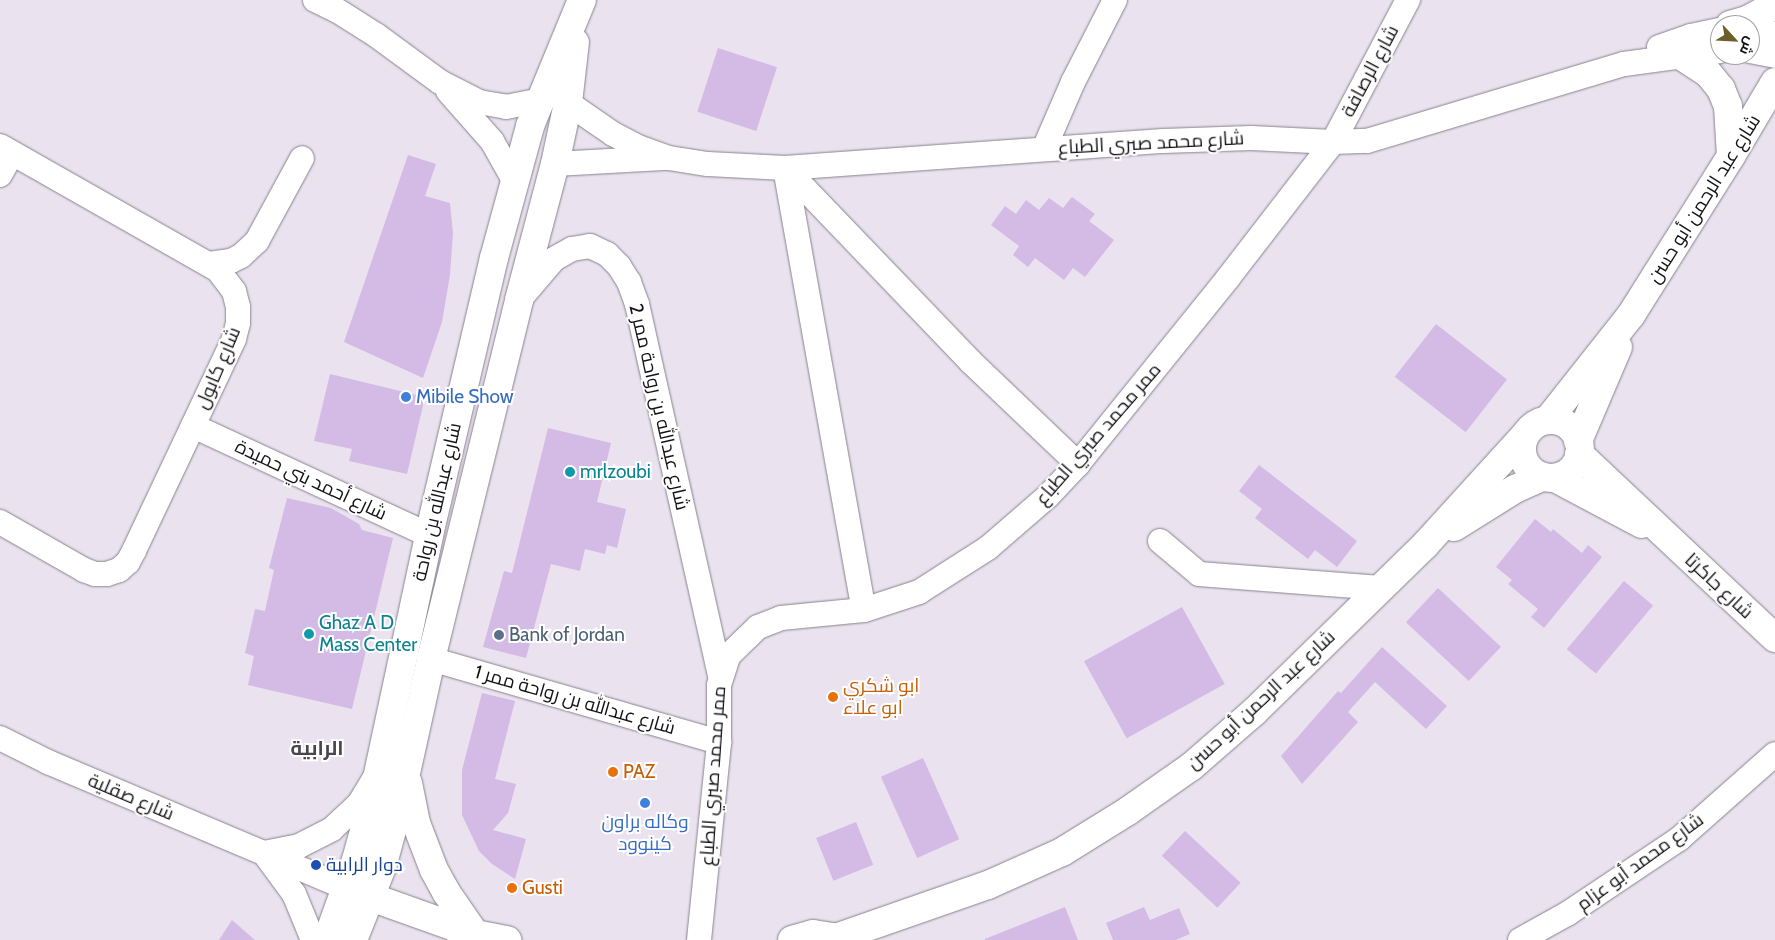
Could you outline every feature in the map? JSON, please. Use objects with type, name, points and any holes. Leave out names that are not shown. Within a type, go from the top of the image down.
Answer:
[{"type":"street","points":[[315,0],[338,11],[376,35],[440,82],[479,102],[506,107],[541,100]]},
{"type":"street","points":[[1044,149],[1073,82],[1114,0]]},
{"type":"street","name":"شارع الرصافة","points":[[1333,142],[1408,0]]},
{"type":"street","name":"شارع عبدالله بن رواحة","points":[[327,940],[364,831],[429,535],[494,258],[530,126],[580,5]]},
{"type":"street","name":"شارع عبدالله بن رواحة","points":[[353,940],[371,898],[391,836],[519,300],[556,164],[568,103],[580,5]]},
{"type":"street","points":[[1756,15],[1775,5]]},
{"type":"street","points":[[1760,30],[1775,34]]},
{"type":"street","name":"شارع محمد صبري الطباع","points":[[1624,64],[1663,46],[1710,35]]},
{"type":"street","name":"شارع محمد صبري الطباع","points":[[568,103],[613,134],[641,148],[669,158],[708,164],[785,168],[1044,149],[1251,138],[1333,142],[1367,141],[1624,64],[1680,55],[1710,39]]},
{"type":"street","points":[[1760,53],[1775,56]]},
{"type":"street","points":[[1680,55],[1708,73],[1722,89],[1728,106],[1731,156]]},
{"type":"street","points":[[440,82],[492,141],[515,182]]},
{"type":"street","name":"شارع عبد الرحمن أبو حسن","points":[[1548,420],[1631,315],[1775,82]]},
{"type":"street","name":"ممر محمد صبري الطباع","points":[[700,940],[718,742],[720,675],[729,655],[758,626],[781,618],[864,610],[919,592],[988,548],[1048,496],[1078,464],[1277,217],[1333,142]]},
{"type":"street","points":[[0,175],[6,150]]},
{"type":"street","name":"شارع كابول","points":[[0,522],[84,570],[95,574],[107,574],[119,570],[128,562],[134,551],[234,339],[238,323],[238,307],[234,291],[225,277],[209,264],[6,150]]},
{"type":"street","points":[[209,264],[236,259],[257,241],[302,158]]},
{"type":"street","name":"شارع محمد صبري الطباع","points":[[556,164],[669,158]]},
{"type":"street","points":[[785,168],[971,362],[1078,464]]},
{"type":"street","points":[[785,168],[864,610]]},
{"type":"street","name":"شارع عبدالله بن رواحة ممر 2","points":[[519,300],[554,259],[572,249],[590,246],[607,254],[619,266],[629,282],[637,304],[720,675]]},
{"type":"street","name":"شارع عبد الرحمن أبو حسن","points":[[1579,447],[1631,315]]},
{"type":"street","points":[[1548,420],[1558,421],[1567,425],[1574,432],[1579,447],[1571,470],[1548,477],[1532,472],[1522,455],[1525,435],[1539,422],[1548,420]]},
{"type":"street","name":"شارع أحمد بني حميدة","points":[[193,426],[429,535]]},
{"type":"street","name":"شارع عبد الرحمن أبو حسن","points":[[792,940],[813,934],[832,939],[988,885],[1062,852],[1128,811],[1192,766],[1254,712],[1426,545],[1525,435]]},
{"type":"street","name":"شارع جاكرتا","points":[[1579,447],[1663,535],[1775,638]]},
{"type":"street","name":"شارع عبد الرحمن أبو حسن","points":[[1426,545],[1516,489],[1548,477]]},
{"type":"street","name":"شارع جاكرتا","points":[[1548,477],[1663,535]]},
{"type":"street","points":[[1160,541],[1199,574],[1380,588]]},
{"type":"street","name":"شارع عبدالله بن رواحة ممر 1","points":[[432,658],[718,742]]},
{"type":"street","name":"شارع صقلية","points":[[0,738],[48,762],[346,888]]},
{"type":"street","name":"شارع محمد أبو عزام","points":[[1520,940],[1567,914],[1679,839],[1775,754]]},
{"type":"street","points":[[314,940],[306,917],[294,894],[264,853],[299,846],[332,829],[359,804],[378,773]]},
{"type":"street","points":[[406,774],[416,823],[428,855],[468,937]]},
{"type":"street","points":[[346,888],[468,937],[507,940]]},
{"type":"building","points":[[718,48],[777,67],[756,131],[697,112]]},
{"type":"building","points":[[408,155],[436,164],[425,196],[450,203],[453,233],[450,275],[442,322],[423,378],[344,342]]},
{"type":"building","points":[[1072,197],[1095,214],[1089,221],[1114,240],[1085,277],[1073,268],[1064,280],[1035,258],[1028,267],[1013,255],[1019,246],[991,225],[1005,206],[1016,214],[1026,200],[1039,210],[1049,198],[1063,208]]},
{"type":"building","points":[[1436,324],[1507,379],[1466,432],[1395,377]]},
{"type":"building","points":[[330,374],[425,397],[407,474],[349,461],[352,449],[314,441]]},
{"type":"building","name":"mrlzoubi","points":[[548,428],[611,443],[597,502],[626,509],[617,548],[607,545],[605,554],[585,549],[580,571],[551,564],[526,658],[483,647],[504,571],[512,573]]},
{"type":"building","points":[[1259,465],[1357,541],[1337,567],[1315,550],[1308,559],[1255,518],[1262,509],[1239,491]]},
{"type":"building","points":[[287,498],[331,508],[359,524],[362,530],[393,538],[352,709],[248,685],[254,656],[245,653],[255,609],[265,611],[274,570],[269,568]]},
{"type":"building","points":[[1535,519],[1551,532],[1553,529],[1582,553],[1588,545],[1602,557],[1544,628],[1531,617],[1538,609],[1508,584],[1512,580],[1496,567]]},
{"type":"building","points":[[1624,581],[1653,605],[1596,674],[1567,649]]},
{"type":"building","points":[[1438,588],[1501,647],[1469,681],[1406,622]]},
{"type":"building","points":[[1182,607],[1225,684],[1127,738],[1084,661]]},
{"type":"building","points":[[1382,647],[1447,706],[1426,729],[1375,682],[1348,712],[1358,722],[1302,784],[1281,756],[1338,691],[1341,693]]},
{"type":"building","points":[[482,693],[515,701],[495,779],[516,784],[508,813],[493,830],[526,839],[515,879],[492,864],[479,851],[462,815],[462,770]]},
{"type":"building","points":[[923,758],[959,839],[917,858],[881,777]]},
{"type":"building","points":[[856,822],[873,865],[833,881],[816,838]]},
{"type":"building","points":[[1185,831],[1241,883],[1217,908],[1162,856]]},
{"type":"building","points":[[1065,907],[1078,940],[985,940],[985,939]]},
{"type":"building","points":[[1144,907],[1150,920],[1179,908],[1190,934],[1176,940],[1113,940],[1106,923]]},
{"type":"building","points":[[232,920],[255,940],[219,940]]},
{"type":"place","name":"Mibile Show","points":[[406,397]]},
{"type":"place","name":"mrlzoubi","points":[[570,472]]},
{"type":"place","name":"Ghaz A D Mass Center","points":[[309,634]]},
{"type":"place","name":"Bank of Jordan","points":[[499,635]]},
{"type":"place","name":"ابو شكري ابو علاء","points":[[833,697]]},
{"type":"place","name":"PAZ","points":[[613,772]]},
{"type":"place","name":"وكاله براون كينوود","points":[[645,803]]},
{"type":"place","name":"دوار الرابية","points":[[316,865]]},
{"type":"place","name":"Gusti","points":[[512,888]]},
{"type":"district","name":"الرابية","points":[[317,748]]}]
